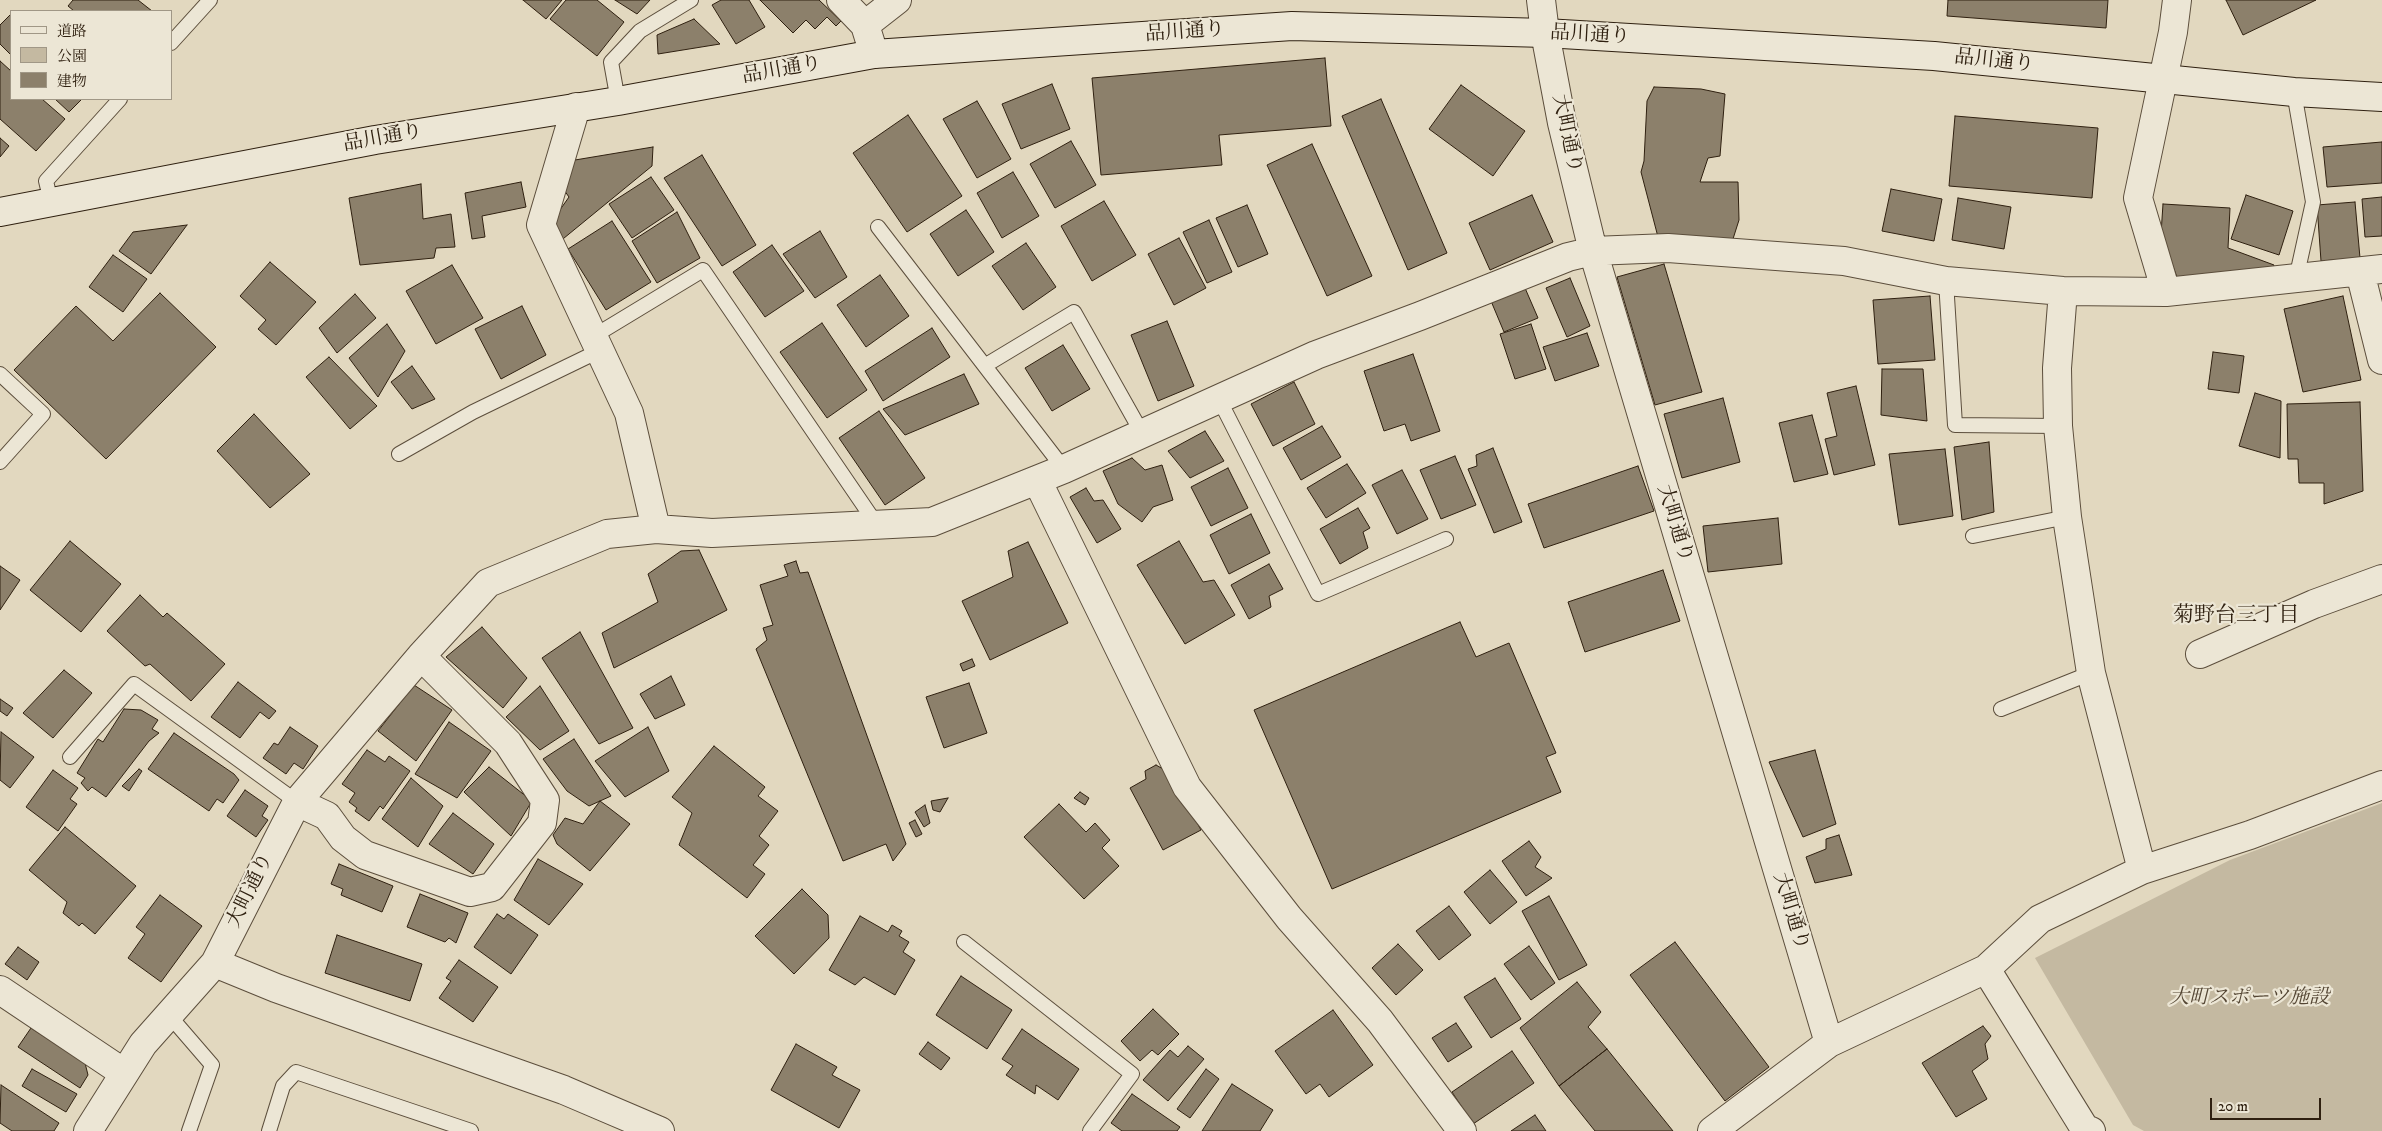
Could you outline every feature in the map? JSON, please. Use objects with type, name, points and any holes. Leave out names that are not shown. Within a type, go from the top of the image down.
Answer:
[{"type":"street","points":[[841,0],[865,25],[874,54]]},
{"type":"street","points":[[865,25],[897,0]]},
{"type":"street","name":"大町通り","points":[[1541,0],[1545,33],[1562,123],[1593,252],[1829,1043]]},
{"type":"street","points":[[2166,292],[2138,198],[2177,0]]},
{"type":"street","name":"品川通り","points":[[0,212],[375,140],[618,101],[874,54],[1292,26],[1545,33],[1934,56],[2294,92],[2382,98]]},
{"type":"street","points":[[576,107],[542,225],[629,413],[656,529]]},
{"type":"street","name":"大町通り","points":[[88,1131],[143,1044],[215,963],[297,802],[421,656],[488,583],[607,534],[656,529],[712,533],[932,522],[1064,469],[1316,355],[1568,257],[1593,252],[1668,248],[1844,260],[1946,281],[2063,291],[2166,292],[2371,271]]},
{"type":"street","points":[[2371,271],[2382,360]]},
{"type":"street","points":[[2063,291],[2056,368],[2058,426],[2067,517],[2091,673],[2142,870]]},
{"type":"street","points":[[1037,480],[1187,787],[1289,918],[1380,1022],[1462,1131]]},
{"type":"street","points":[[2200,654],[2314,604],[2382,579]]},
{"type":"street","points":[[297,802],[327,816],[343,838],[364,855],[470,892],[492,887],[542,823],[545,800],[508,743],[421,656]]},
{"type":"street","points":[[1712,1131],[1829,1043],[1986,969],[2040,919],[2142,870],[2250,835],[2382,785]]},
{"type":"street","points":[[215,963],[276,988],[564,1090],[660,1131]]},
{"type":"street","points":[[1986,969],[2087,1130]]},
{"type":"street","points":[[0,990],[124,1073]]},
{"type":"lane","points":[[172,42],[210,0]]},
{"type":"lane","points":[[618,101],[611,62],[640,31],[691,0]]},
{"type":"lane","points":[[2294,92],[2313,202],[2296,279]]},
{"type":"lane","points":[[51,202],[46,180],[119,100]]},
{"type":"lane","points":[[878,227],[986,365],[1064,469]]},
{"type":"lane","points":[[398,454],[597,343],[703,270],[877,525]]},
{"type":"lane","points":[[1946,281],[1955,426],[2058,426]]},
{"type":"lane","points":[[986,365],[1074,312],[1142,433]]},
{"type":"lane","points":[[0,374],[44,414],[0,462]]},
{"type":"lane","points":[[1219,399],[1318,594],[1446,539]]},
{"type":"lane","points":[[1974,536],[2067,517]]},
{"type":"lane","points":[[2001,709],[2091,673]]},
{"type":"lane","points":[[70,757],[134,684],[297,802]]},
{"type":"lane","points":[[964,942],[1132,1074],[1090,1131]]},
{"type":"lane","points":[[168,1014],[212,1065],[190,1131]]},
{"type":"lane","points":[[269,1131],[283,1086],[296,1072],[471,1131]]},
{"type":"green space","name":"大町スポーツ施設","points":[[2382,803],[2382,1131],[2144,1131],[2133,1125],[2035,958],[2230,860]]},
{"type":"building","points":[[73,0],[138,0],[151,10],[73,10],[68,6]]},
{"type":"building","points":[[523,0],[562,0],[546,19]]},
{"type":"building","points":[[566,0],[597,0],[624,22],[597,56],[550,19]]},
{"type":"building","points":[[615,0],[650,0],[637,14]]},
{"type":"building","points":[[721,0],[749,0],[765,27],[736,44],[712,5]]},
{"type":"building","points":[[760,0],[819,0],[841,21],[836,26],[827,17],[815,29],[806,20],[793,33]]},
{"type":"building","points":[[1948,0],[2108,0],[2106,28],[1947,16]]},
{"type":"building","points":[[2226,0],[2316,0],[2243,35]]},
{"type":"building","points":[[10,15],[10,54],[0,44],[0,25]]},
{"type":"building","points":[[694,19],[720,44],[658,54],[657,35]]},
{"type":"building","points":[[1325,58],[1331,126],[1219,135],[1222,165],[1101,175],[1092,78]]},
{"type":"building","points":[[0,61],[10,70],[10,100],[43,100],[65,119],[36,151],[0,119]]},
{"type":"building","points":[[1052,84],[1070,129],[1021,149],[1002,104]]},
{"type":"building","points":[[1461,85],[1525,131],[1493,176],[1429,129]]},
{"type":"building","points":[[1654,87],[1701,89],[1725,94],[1720,156],[1708,158],[1700,182],[1738,182],[1739,220],[1732,242],[1658,237],[1641,172],[1644,161],[1647,101]]},
{"type":"building","points":[[1381,99],[1447,253],[1408,270],[1342,116]]},
{"type":"building","points":[[56,100],[81,100],[69,112]]},
{"type":"building","points":[[977,101],[1011,159],[977,178],[943,119]]},
{"type":"building","points":[[908,115],[962,196],[907,232],[853,153]]},
{"type":"building","points":[[1955,116],[2098,128],[2092,198],[1949,186]]},
{"type":"building","points":[[0,138],[9,146],[0,157]]},
{"type":"building","points":[[1071,141],[1096,185],[1055,208],[1030,164]]},
{"type":"building","points":[[2382,142],[2382,183],[2327,187],[2323,147]]},
{"type":"building","points":[[1312,144],[1372,276],[1327,296],[1267,165]]},
{"type":"building","points":[[653,147],[652,166],[558,243],[550,224],[569,197],[556,179],[575,160]]},
{"type":"building","points":[[702,155],[756,245],[722,266],[664,178]]},
{"type":"building","points":[[1013,172],[1039,216],[1002,238],[977,193]]},
{"type":"building","points":[[651,177],[674,210],[632,238],[609,204]]},
{"type":"building","points":[[521,182],[526,207],[482,216],[485,237],[472,239],[465,193]]},
{"type":"building","points":[[421,184],[423,219],[451,214],[455,247],[436,248],[434,258],[360,265],[349,198]]},
{"type":"building","points":[[1891,189],[1942,199],[1934,241],[1882,231]]},
{"type":"building","points":[[1532,195],[1553,242],[1490,270],[1469,223]]},
{"type":"building","points":[[2246,195],[2293,211],[2279,255],[2231,239]]},
{"type":"building","points":[[2382,197],[2382,236],[2365,237],[2362,199]]},
{"type":"building","points":[[1958,198],[2011,207],[2004,249],[1952,240]]},
{"type":"building","points":[[1104,201],[1136,255],[1092,281],[1061,226]]},
{"type":"building","points":[[2355,202],[2360,258],[2321,261],[2317,205]]},
{"type":"building","points":[[2163,204],[2230,208],[2228,248],[2274,265],[2272,272],[2178,280],[2161,234]]},
{"type":"building","points":[[1247,205],[1268,254],[1238,267],[1216,218]]},
{"type":"building","points":[[966,210],[994,252],[958,276],[930,234]]},
{"type":"building","points":[[677,212],[700,258],[657,283],[632,241]]},
{"type":"building","points":[[1209,220],[1232,272],[1207,283],[1183,232]]},
{"type":"building","points":[[612,221],[651,282],[606,310],[568,249]]},
{"type":"building","points":[[187,225],[151,274],[119,251],[133,232]]},
{"type":"building","points":[[820,231],[847,277],[815,298],[783,254]]},
{"type":"building","points":[[1179,238],[1206,288],[1174,305],[1148,254]]},
{"type":"building","points":[[1026,243],[1056,287],[1023,310],[992,266]]},
{"type":"building","points":[[772,245],[804,291],[765,317],[733,272]]},
{"type":"building","points":[[113,255],[147,279],[123,312],[89,287]]},
{"type":"building","points":[[270,262],[316,302],[276,345],[258,329],[266,320],[240,296]]},
{"type":"building","points":[[1664,264],[1702,392],[1655,405],[1617,277]]},
{"type":"building","points":[[452,265],[483,318],[436,344],[406,291]]},
{"type":"building","points":[[880,275],[909,316],[866,347],[837,305]]},
{"type":"building","points":[[1570,278],[1590,326],[1567,337],[1546,288]]},
{"type":"building","points":[[1525,288],[1538,318],[1504,332],[1491,301]]},
{"type":"building","points":[[160,293],[216,347],[106,459],[14,370],[76,306],[113,341]]},
{"type":"building","points":[[355,294],[376,318],[337,353],[319,328]]},
{"type":"building","points":[[1930,296],[1935,360],[1878,364],[1873,300]]},
{"type":"building","points":[[2343,296],[2361,380],[2303,392],[2284,309]]},
{"type":"building","points":[[522,306],[546,355],[501,379],[475,329]]},
{"type":"building","points":[[1167,321],[1194,386],[1158,401],[1131,335]]},
{"type":"building","points":[[822,323],[867,390],[827,418],[780,352]]},
{"type":"building","points":[[387,324],[405,351],[378,397],[349,358]]},
{"type":"building","points":[[1531,324],[1546,369],[1515,379],[1500,334]]},
{"type":"building","points":[[932,328],[950,357],[883,401],[865,371]]},
{"type":"building","points":[[1587,333],[1599,366],[1555,381],[1543,347]]},
{"type":"building","points":[[1063,345],[1090,389],[1052,411],[1025,368]]},
{"type":"building","points":[[2213,352],[2244,356],[2239,393],[2208,389]]},
{"type":"building","points":[[1413,354],[1440,431],[1411,441],[1405,424],[1384,431],[1364,371]]},
{"type":"building","points":[[329,357],[377,406],[350,429],[306,377]]},
{"type":"building","points":[[412,366],[435,399],[412,409],[391,382]]},
{"type":"building","points":[[1882,369],[1923,369],[1927,421],[1881,415]]},
{"type":"building","points":[[964,374],[979,404],[905,435],[883,409]]},
{"type":"building","points":[[1294,382],[1315,424],[1273,446],[1251,404]]},
{"type":"building","points":[[1856,386],[1875,465],[1834,475],[1825,439],[1837,436],[1827,393]]},
{"type":"building","points":[[2255,393],[2281,401],[2280,458],[2239,446]]},
{"type":"building","points":[[1723,398],[1740,462],[1682,478],[1664,414]]},
{"type":"building","points":[[2360,402],[2363,491],[2324,504],[2324,483],[2299,483],[2298,459],[2288,459],[2287,404]]},
{"type":"building","points":[[879,411],[925,478],[885,505],[839,438]]},
{"type":"building","points":[[254,414],[310,474],[270,508],[217,451]]},
{"type":"building","points":[[1812,415],[1828,474],[1794,482],[1779,423]]},
{"type":"building","points":[[1322,426],[1341,457],[1301,480],[1283,448]]},
{"type":"building","points":[[1205,431],[1224,461],[1190,478],[1168,451]]},
{"type":"building","points":[[1989,442],[1994,512],[1962,520],[1954,447]]},
{"type":"building","points":[[1493,448],[1522,522],[1494,533],[1468,469],[1477,466],[1476,455]]},
{"type":"building","points":[[1945,449],[1953,516],[1899,525],[1889,454]]},
{"type":"building","points":[[1455,456],[1476,505],[1441,519],[1420,470]]},
{"type":"building","points":[[1132,458],[1145,470],[1162,465],[1173,500],[1153,507],[1142,522],[1118,504],[1103,471]]},
{"type":"building","points":[[1347,464],[1366,493],[1326,518],[1307,488]]},
{"type":"building","points":[[1638,466],[1654,511],[1544,548],[1528,504]]},
{"type":"building","points":[[1228,468],[1248,508],[1211,526],[1191,487]]},
{"type":"building","points":[[1402,470],[1428,519],[1397,534],[1372,485]]},
{"type":"building","points":[[1086,488],[1094,501],[1103,500],[1121,529],[1097,543],[1070,497]]},
{"type":"building","points":[[1358,508],[1370,528],[1363,532],[1368,548],[1340,564],[1320,529]]},
{"type":"building","points":[[1251,514],[1270,553],[1229,574],[1210,535]]},
{"type":"building","points":[[1778,518],[1782,564],[1708,572],[1703,526]]},
{"type":"building","points":[[70,541],[121,584],[81,632],[30,590]]},
{"type":"building","points":[[1179,541],[1203,582],[1214,580],[1235,615],[1185,644],[1137,565]]},
{"type":"building","points":[[1028,542],[1068,623],[990,660],[962,601],[1013,577],[1008,551]]},
{"type":"building","points":[[699,550],[727,610],[614,668],[602,633],[658,602],[648,574],[681,551]]},
{"type":"building","points":[[796,561],[800,573],[808,572],[906,844],[893,861],[886,844],[843,861],[756,649],[767,640],[763,628],[773,625],[760,585],[788,576],[784,565]]},
{"type":"building","points":[[1269,564],[1283,589],[1269,596],[1271,607],[1249,619],[1231,585]]},
{"type":"building","points":[[0,566],[20,580],[0,610]]},
{"type":"building","points":[[1663,570],[1680,621],[1585,652],[1568,602]]},
{"type":"building","points":[[140,595],[163,617],[167,613],[225,664],[191,701],[150,664],[145,666],[107,631]]},
{"type":"building","points":[[1460,622],[1476,657],[1509,643],[1556,753],[1546,757],[1561,792],[1332,889],[1254,710]]},
{"type":"building","points":[[482,627],[527,678],[503,708],[446,657]]},
{"type":"building","points":[[580,632],[633,728],[599,744],[542,658]]},
{"type":"building","points":[[972,659],[975,666],[963,671],[960,664]]},
{"type":"building","points":[[64,670],[92,693],[53,738],[23,713]]},
{"type":"building","points":[[671,676],[685,705],[655,719],[640,694]]},
{"type":"building","points":[[238,682],[276,711],[269,719],[260,712],[240,738],[211,717]]},
{"type":"building","points":[[969,683],[987,733],[944,748],[926,697]]},
{"type":"building","points":[[414,685],[452,710],[416,761],[378,731]]},
{"type":"building","points":[[540,686],[569,731],[540,750],[506,717]]},
{"type":"building","points":[[0,699],[13,708],[7,716],[0,711]]},
{"type":"building","points":[[124,709],[141,710],[158,720],[152,729],[159,733],[149,741],[106,797],[92,787],[88,791],[81,783],[85,778],[77,773],[98,739],[103,742]]},
{"type":"building","points":[[449,722],[491,751],[457,798],[415,774]]},
{"type":"building","points":[[290,727],[318,746],[303,769],[294,763],[286,774],[263,758],[274,743],[278,745]]},
{"type":"building","points":[[648,727],[669,771],[625,797],[595,761]]},
{"type":"building","points":[[1,732],[34,757],[10,788],[0,780]]},
{"type":"building","points":[[174,733],[234,774],[239,780],[223,803],[217,799],[209,811],[148,769]]},
{"type":"building","points":[[574,739],[611,796],[589,806],[567,791],[543,759]]},
{"type":"building","points":[[714,746],[765,787],[758,796],[778,811],[759,836],[769,845],[753,865],[765,874],[747,898],[679,845],[692,813],[672,797]]},
{"type":"building","points":[[367,750],[385,762],[389,756],[410,771],[383,809],[380,806],[369,821],[355,811],[357,808],[349,802],[355,793],[342,784]]},
{"type":"building","points":[[1815,750],[1836,824],[1803,837],[1769,762]]},
{"type":"building","points":[[1156,765],[1170,773],[1201,830],[1163,850],[1130,788],[1146,779],[1145,771]]},
{"type":"building","points":[[489,767],[532,801],[511,836],[464,792]]},
{"type":"building","points":[[139,769],[142,771],[129,791],[122,786]]},
{"type":"building","points":[[53,770],[78,788],[70,799],[77,804],[58,831],[26,807]]},
{"type":"building","points":[[411,778],[443,806],[418,847],[382,819]]},
{"type":"building","points":[[245,790],[268,806],[262,816],[268,820],[256,837],[227,816]]},
{"type":"building","points":[[1080,792],[1089,798],[1085,805],[1074,798]]},
{"type":"building","points":[[948,798],[940,812],[933,810],[931,801]]},
{"type":"building","points":[[600,801],[630,824],[590,871],[557,844],[553,835],[565,818],[583,824]]},
{"type":"building","points":[[1059,804],[1086,832],[1095,823],[1110,840],[1102,848],[1119,866],[1084,899],[1024,837]]},
{"type":"building","points":[[925,805],[930,823],[924,827],[915,812]]},
{"type":"building","points":[[453,813],[494,844],[473,874],[429,844]]},
{"type":"building","points":[[915,820],[922,834],[916,837],[909,823]]},
{"type":"building","points":[[65,827],[136,886],[95,934],[82,923],[79,926],[63,913],[67,902],[29,870]]},
{"type":"building","points":[[1839,835],[1852,875],[1815,883],[1806,857],[1826,849],[1826,839]]},
{"type":"building","points":[[1529,841],[1541,857],[1535,867],[1552,878],[1526,896],[1502,861]]},
{"type":"building","points":[[538,859],[583,884],[549,925],[514,900]]},
{"type":"building","points":[[339,864],[393,886],[382,912],[341,895],[343,889],[331,884]]},
{"type":"building","points":[[1490,870],[1517,902],[1490,924],[1464,892]]},
{"type":"building","points":[[802,889],[828,915],[829,938],[794,974],[755,936]]},
{"type":"building","points":[[420,894],[468,913],[456,943],[449,938],[445,942],[407,927]]},
{"type":"building","points":[[160,895],[202,926],[161,982],[128,958],[145,934],[136,927]]},
{"type":"building","points":[[1549,896],[1587,965],[1559,980],[1522,911]]},
{"type":"building","points":[[1449,906],[1471,935],[1439,960],[1416,931]]},
{"type":"building","points":[[497,914],[504,919],[508,914],[538,935],[511,974],[474,947]]},
{"type":"building","points":[[860,916],[888,932],[892,925],[902,931],[899,936],[909,942],[903,952],[915,960],[895,995],[864,977],[855,985],[829,970]]},
{"type":"building","points":[[337,935],[422,964],[410,1001],[325,973]]},
{"type":"building","points":[[1675,942],[1769,1067],[1725,1101],[1630,975]]},
{"type":"building","points":[[1398,944],[1423,970],[1396,995],[1372,968]]},
{"type":"building","points":[[1529,946],[1555,983],[1531,1000],[1504,964]]},
{"type":"building","points":[[18,947],[39,962],[27,980],[5,964]]},
{"type":"building","points":[[459,960],[498,987],[473,1022],[439,998],[451,981],[446,978]]},
{"type":"building","points":[[961,976],[1012,1010],[987,1049],[936,1015]]},
{"type":"building","points":[[1495,978],[1521,1019],[1491,1038],[1464,997]]},
{"type":"building","points":[[1577,982],[1601,1012],[1588,1027],[1607,1049],[1559,1086],[1520,1028]]},
{"type":"building","points":[[1153,1009],[1179,1034],[1158,1055],[1152,1050],[1140,1061],[1121,1041]]},
{"type":"building","points":[[1333,1010],[1373,1065],[1329,1097],[1320,1084],[1306,1094],[1275,1051]]},
{"type":"building","points":[[1456,1023],[1472,1047],[1448,1062],[1432,1038]]},
{"type":"building","points":[[1983,1026],[1991,1036],[1985,1044],[1988,1059],[1972,1071],[1987,1099],[1956,1117],[1922,1063]]},
{"type":"building","points":[[31,1028],[85,1063],[88,1075],[80,1088],[18,1047]]},
{"type":"building","points":[[1022,1029],[1079,1069],[1058,1100],[1036,1085],[1035,1094],[1006,1075],[1013,1066],[1002,1059]]},
{"type":"building","points":[[928,1042],[950,1058],[941,1070],[919,1054]]},
{"type":"building","points":[[796,1044],[837,1067],[832,1075],[860,1090],[839,1128],[771,1090]]},
{"type":"building","points":[[1188,1046],[1204,1059],[1168,1101],[1143,1080],[1170,1050],[1178,1057]]},
{"type":"building","points":[[1607,1049],[1673,1131],[1595,1131],[1559,1086]]},
{"type":"building","points":[[1512,1051],[1534,1083],[1473,1124],[1452,1092]]},
{"type":"building","points":[[32,1069],[77,1094],[66,1112],[22,1086]]},
{"type":"building","points":[[1206,1069],[1219,1079],[1190,1118],[1177,1109]]},
{"type":"building","points":[[1232,1084],[1273,1110],[1260,1131],[1202,1131]]},
{"type":"building","points":[[1,1085],[59,1123],[54,1131],[12,1131],[0,1123]]},
{"type":"building","points":[[1132,1094],[1180,1127],[1177,1131],[1122,1131],[1111,1123]]},
{"type":"building","points":[[1535,1115],[1546,1131],[1511,1131]]},
{"type":"district","name":"菊野台三丁目","points":[[2236,617]]}]
